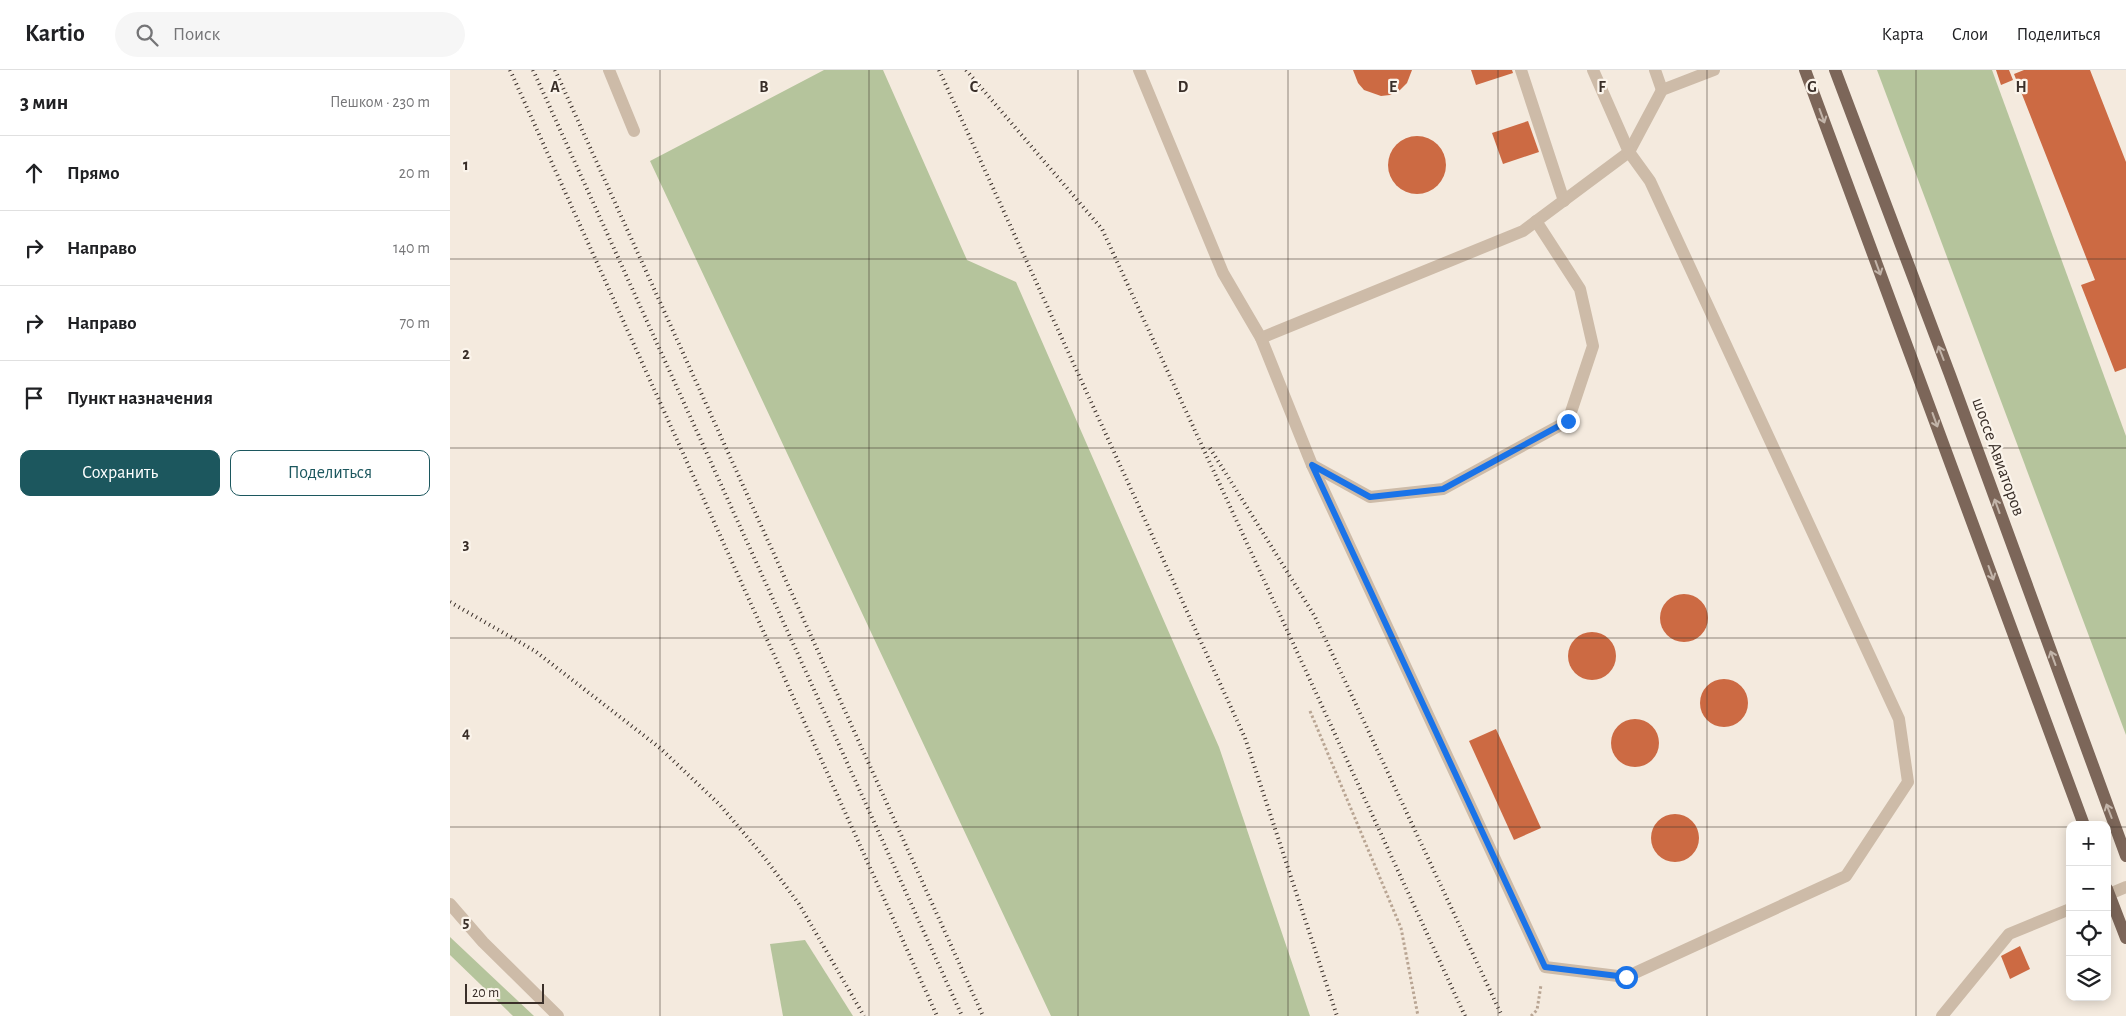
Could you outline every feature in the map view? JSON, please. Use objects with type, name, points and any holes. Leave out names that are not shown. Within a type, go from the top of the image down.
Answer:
[{"type":"main road","points":[[1805,70],[2083,821]]},
{"type":"main road","name":"шоссе Авиаторов","points":[[1835,70],[1950,375],[2126,856]]},
{"type":"main road","points":[[2111,900],[2126,938]]},
{"type":"street","points":[[608,70],[634,131]]},
{"type":"street","points":[[1139,70],[1223,273],[1261,338],[1312,465],[1545,967],[1626,977],[1846,876],[1908,782],[1899,719],[1650,180],[1630,152],[1593,70]]},
{"type":"street","points":[[1521,70],[1564,201]]},
{"type":"street","points":[[1655,70],[1662,90]]},
{"type":"street","points":[[1261,338],[1523,231],[1630,152],[1662,90],[1714,70]]},
{"type":"street","points":[[1312,465],[1370,497],[1443,489],[1568,421],[1593,346],[1580,289],[1536,222]]},
{"type":"street","points":[[2111,891],[2126,888]]},
{"type":"street","points":[[450,904],[483,942],[558,1016]]},
{"type":"street","points":[[1942,1016],[2009,934],[2066,911]]},
{"type":"path","points":[[1310,711],[1401,928],[1418,1016]]},
{"type":"path","points":[[1531,1016],[1537,1010],[1545,967]]},
{"type":"green space","points":[[824,70],[883,70],[967,260],[1016,282],[1219,747],[1310,1016],[1051,1016],[650,161]]},
{"type":"green space","points":[[1877,70],[1992,70],[2126,436],[2126,735]]},
{"type":"green space","points":[[450,937],[534,1016],[513,1016],[450,955]]},
{"type":"green space","points":[[805,940],[853,1016],[783,1016],[770,944]]},
{"type":"building","points":[[1353,70],[1412,70],[1407,83],[1400,90],[1390,95],[1381,96],[1364,90],[1358,83]]},
{"type":"building","points":[[1471,70],[1512,70],[1513,73],[1476,85]]},
{"type":"building","points":[[1996,70],[2009,70],[2013,80],[2001,85]]},
{"type":"building","points":[[2024,70],[2090,70],[2126,162],[2126,368],[2115,372],[2081,285],[2095,280],[2014,74]]},
{"type":"building","points":[[1528,121],[1539,152],[1503,164],[1492,133]]},
{"type":"building","points":[[1411,136],[1423,136],[1438,144],[1446,159],[1446,171],[1438,186],[1423,194],[1411,194],[1396,186],[1388,171],[1388,159],[1396,144]]},
{"type":"building","points":[[1679,594],[1689,594],[1701,601],[1708,613],[1708,623],[1701,635],[1689,642],[1679,642],[1671,638],[1664,631],[1660,623],[1660,613],[1664,605],[1671,598]]},
{"type":"building","points":[[1587,632],[1597,632],[1609,639],[1616,651],[1616,661],[1609,673],[1597,680],[1587,680],[1579,676],[1572,669],[1568,661],[1568,651],[1572,643],[1579,636]]},
{"type":"building","points":[[1719,679],[1729,679],[1741,686],[1748,698],[1748,708],[1741,720],[1729,727],[1719,727],[1711,723],[1704,716],[1700,708],[1700,698],[1704,690],[1711,683]]},
{"type":"building","points":[[1630,719],[1640,719],[1652,726],[1659,738],[1659,748],[1652,760],[1640,767],[1630,767],[1622,763],[1615,756],[1611,748],[1611,738],[1615,730],[1622,723]]},
{"type":"building","points":[[1496,729],[1541,828],[1514,840],[1469,741]]},
{"type":"building","points":[[1670,814],[1680,814],[1692,821],[1699,833],[1699,843],[1692,855],[1680,862],[1670,862],[1662,858],[1655,851],[1651,843],[1651,833],[1655,825],[1662,818]]},
{"type":"building","points":[[2020,946],[2030,969],[2010,979],[2001,956]]},
{"type":"railway","points":[[510,70],[937,1016]]},
{"type":"railway","points":[[533,70],[962,1016]]},
{"type":"railway","points":[[555,70],[983,1016]]},
{"type":"railway","points":[[939,70],[1245,738],[1337,1016]]},
{"type":"railway","points":[[966,70],[1102,229],[1465,1016]]},
{"type":"railway","points":[[1210,448],[1314,615],[1502,1016]]},
{"type":"railway","points":[[450,602],[535,651],[660,748],[720,805],[764,857],[799,904],[864,1016]]},
{"type":"route","points":[[1568,421],[1443,489],[1370,497],[1312,465],[1545,967],[1626,977]]}]
